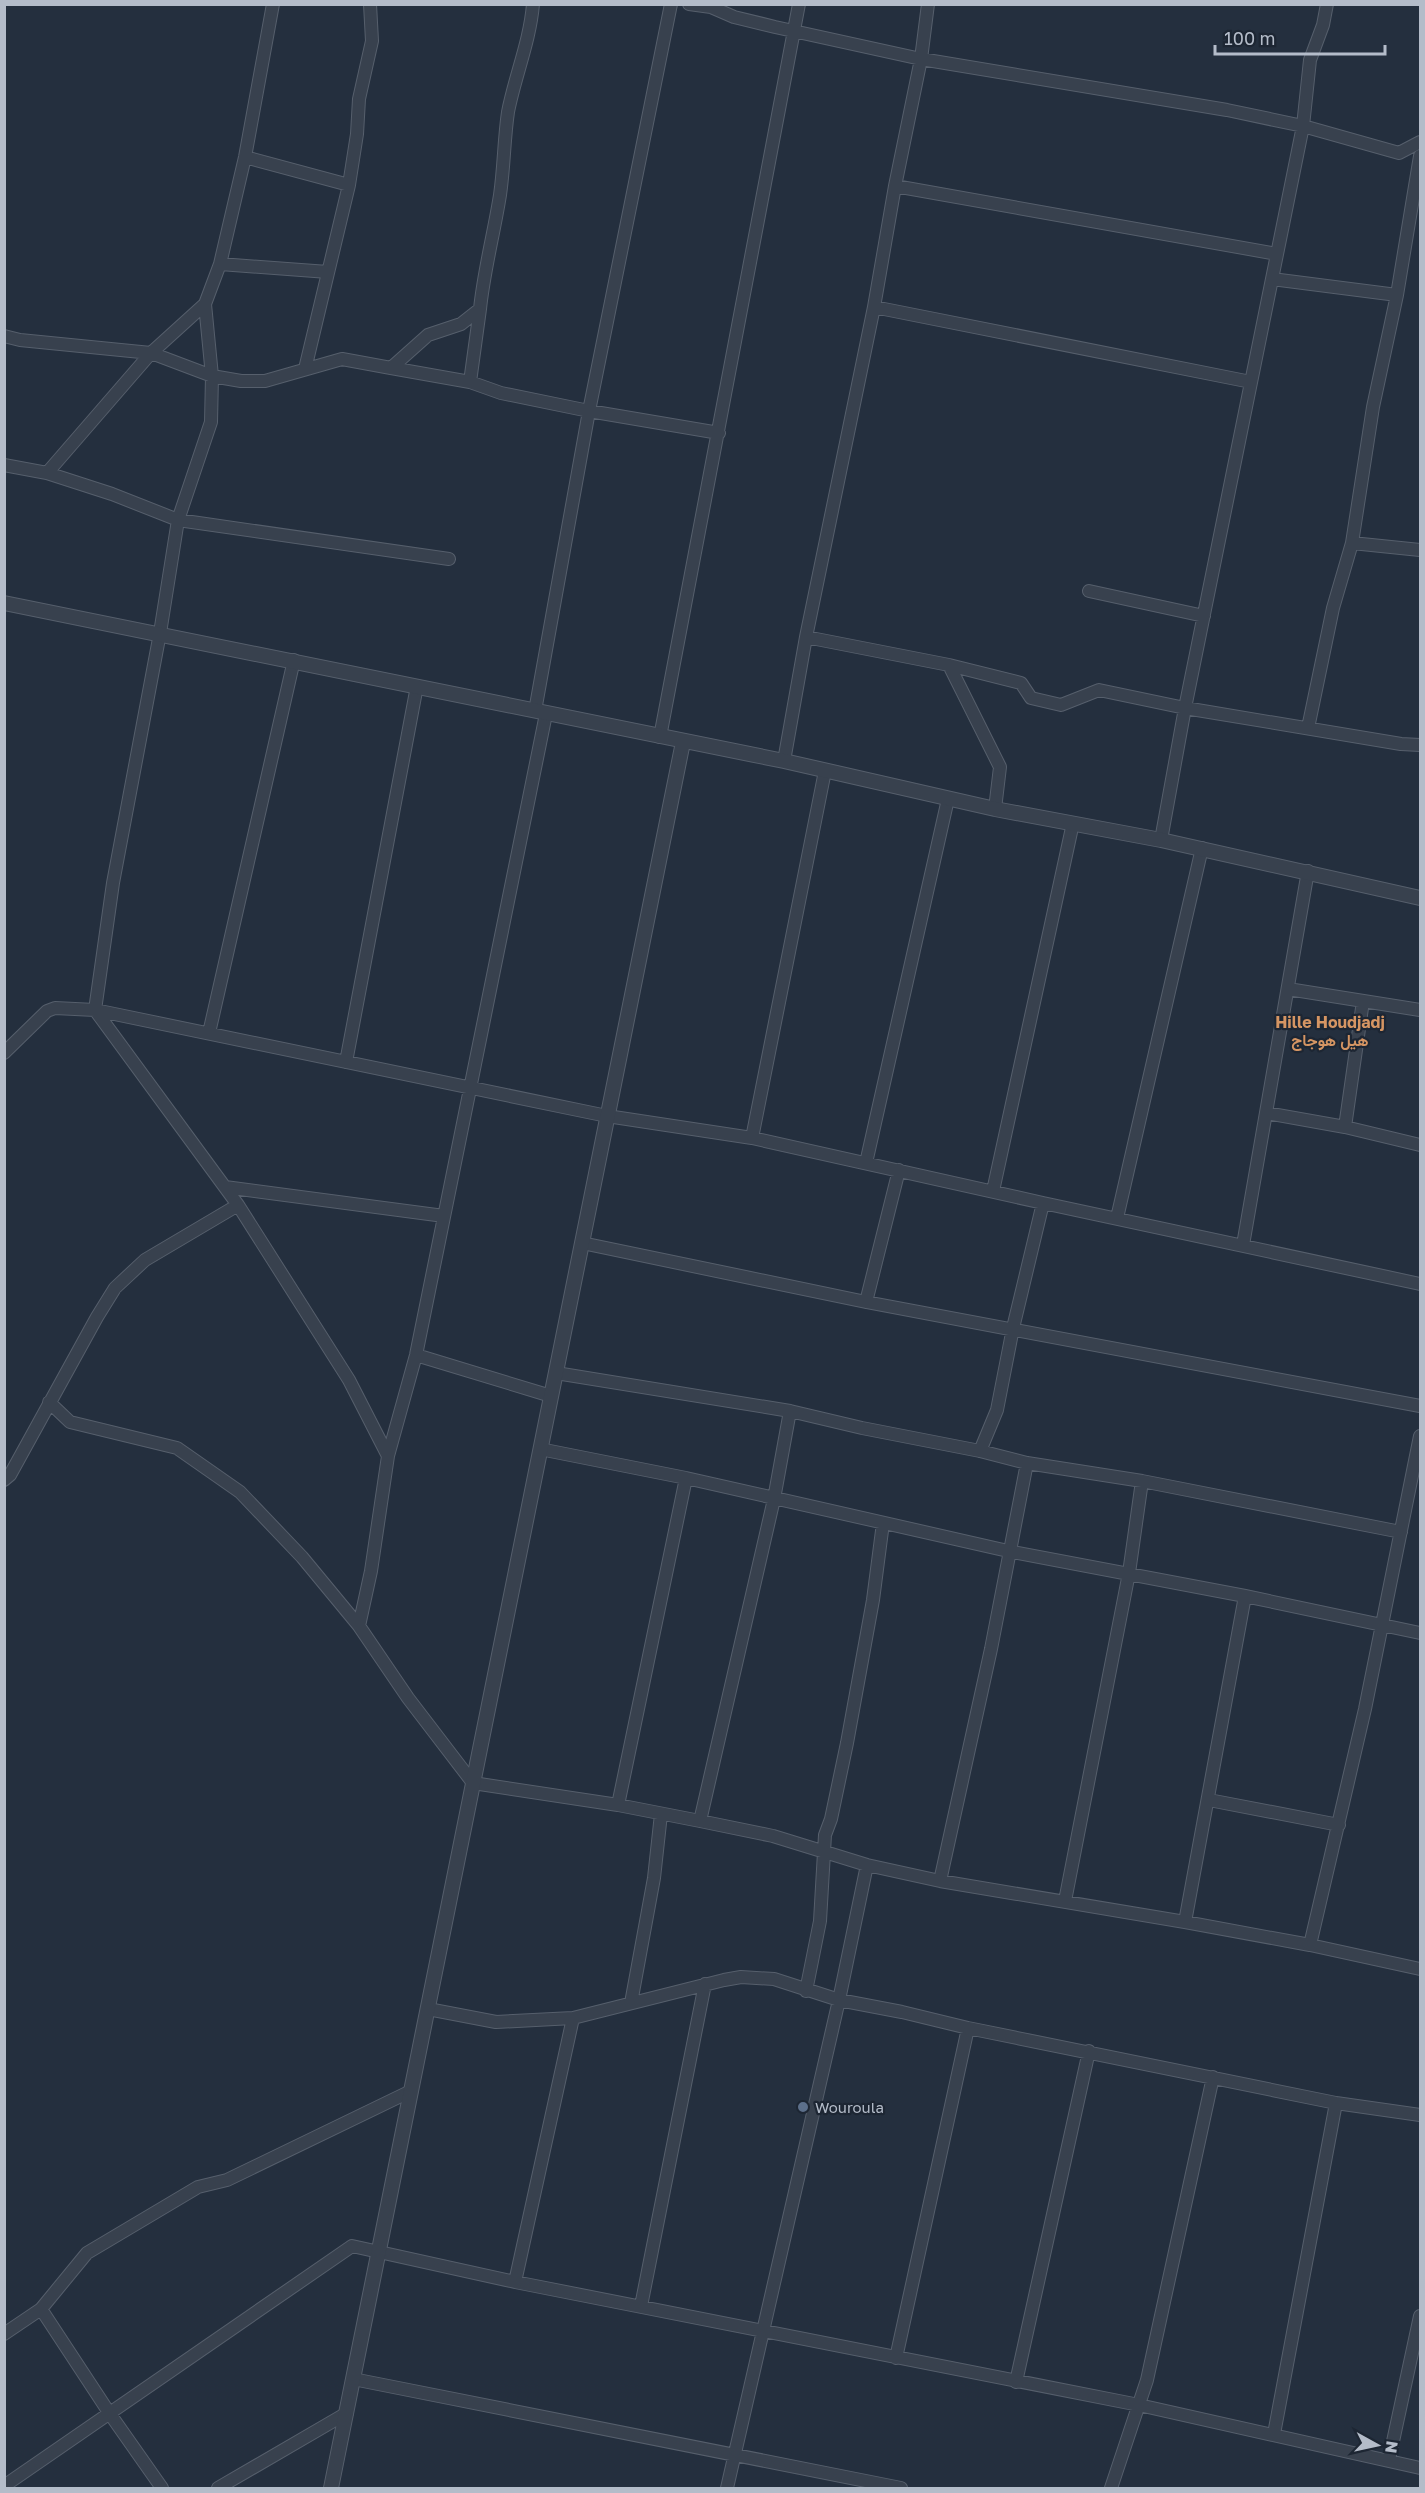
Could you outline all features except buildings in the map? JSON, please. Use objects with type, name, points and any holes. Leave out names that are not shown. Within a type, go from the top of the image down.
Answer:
[{"type":"street","points":[[273,4],[245,157],[220,264],[205,304],[212,376],[211,422],[178,520],[160,633],[113,883],[96,1010],[238,1205],[349,1380],[388,1456]]},
{"type":"street","points":[[305,369],[349,185],[357,134],[359,99],[372,41],[370,4]]},
{"type":"street","points":[[470,382],[483,282],[500,195],[508,114],[519,62],[532,20],[533,4]]},
{"type":"street","points":[[359,1626],[371,1571],[388,1456],[416,1356],[469,1087],[540,712],[589,411],[671,4]]},
{"type":"street","points":[[689,4],[711,7],[734,17],[921,58],[1227,110],[1303,126],[1399,153],[1420,142]]},
{"type":"street","points":[[660,737],[799,4]]},
{"type":"street","points":[[784,761],[806,637],[874,307],[895,186],[921,58],[928,4]]},
{"type":"street","points":[[1161,840],[1185,708],[1303,126],[1310,60],[1323,25],[1327,4]]},
{"type":"street","points":[[1308,728],[1333,608],[1352,543],[1373,407],[1397,295],[1420,156]]},
{"type":"street","points":[[245,157],[349,185]]},
{"type":"street","points":[[895,186],[1277,255]]},
{"type":"street","points":[[220,264],[328,272]]},
{"type":"street","points":[[1272,279],[1397,295]]},
{"type":"street","points":[[47,473],[151,354],[205,304]]},
{"type":"street","points":[[874,307],[1251,382]]},
{"type":"street","points":[[391,368],[428,335],[461,324],[480,309]]},
{"type":"street","points":[[4,336],[20,340],[151,354],[212,376],[241,381],[265,381],[342,359],[470,382],[501,393],[589,411],[718,433]]},
{"type":"street","points":[[4,465],[47,473],[178,520],[449,559]]},
{"type":"street","points":[[1352,543],[1420,550]]},
{"type":"street","points":[[1089,591],[1204,616]]},
{"type":"street","points":[[4,603],[784,761],[995,810],[1202,848],[1420,898]]},
{"type":"street","points":[[806,637],[950,665],[1021,683],[1031,698],[1061,705],[1099,690],[1185,708],[1420,745]]},
{"type":"street","points":[[208,1033],[294,660]]},
{"type":"street","points":[[950,665],[1000,767],[995,810]]},
{"type":"street","points":[[346,1062],[417,686]]},
{"type":"street","points":[[332,2488],[682,742]]},
{"type":"street","points":[[752,1138],[825,771]]},
{"type":"street","points":[[866,1163],[948,798]]},
{"type":"street","points":[[993,1191],[1073,823]]},
{"type":"street","points":[[1117,1218],[1202,848]]},
{"type":"street","points":[[1243,1245],[1308,871]]},
{"type":"street","points":[[1288,988],[1420,1010]]},
{"type":"street","points":[[1345,1127],[1364,1001]]},
{"type":"street","points":[[4,1053],[47,1011],[54,1008],[96,1010],[607,1116],[752,1138],[1420,1284]]},
{"type":"street","points":[[1266,1113],[1345,1127],[1420,1145]]},
{"type":"street","points":[[866,1302],[899,1170]]},
{"type":"street","points":[[225,1187],[444,1216]]},
{"type":"street","points":[[980,1450],[997,1410],[1013,1328],[1043,1203]]},
{"type":"street","points":[[4,1480],[10,1475],[115,1288],[145,1260],[238,1205]]},
{"type":"street","points":[[582,1243],[866,1302],[1420,1406]]},
{"type":"street","points":[[416,1356],[551,1396]]},
{"type":"street","points":[[556,1373],[790,1411],[862,1428],[980,1450],[1027,1463],[1142,1481],[1401,1532]]},
{"type":"street","points":[[49,1402],[70,1422],[177,1448],[240,1492],[302,1557],[359,1626],[408,1698],[473,1783],[618,1805],[700,1821],[773,1836],[867,1865],[940,1881],[1185,1922],[1310,1945],[1420,1969]]},
{"type":"street","points":[[700,1821],[774,1499],[790,1411]]},
{"type":"street","points":[[1310,1945],[1340,1825],[1383,1625],[1420,1436]]},
{"type":"street","points":[[540,1449],[686,1478],[1008,1551],[1130,1573],[1420,1633]]},
{"type":"street","points":[[940,1881],[991,1649],[1008,1551],[1027,1463]]},
{"type":"street","points":[[618,1805],[686,1478]]},
{"type":"street","points":[[1065,1901],[1130,1573],[1142,1481]]},
{"type":"street","points":[[806,1991],[820,1921],[825,1835],[831,1819],[847,1743],[873,1600],[883,1523]]},
{"type":"street","points":[[1185,1922],[1245,1596]]},
{"type":"street","points":[[1209,1800],[1340,1825]]},
{"type":"street","points":[[631,2003],[654,1878],[660,1814]]},
{"type":"street","points":[[727,2488],[839,2000],[867,1865]]},
{"type":"street","points":[[428,2009],[496,2022],[573,2018],[741,1977],[774,1979],[839,2000],[968,2028],[1336,2103],[1420,2115]]},
{"type":"street","points":[[641,2306],[705,1984]]},
{"type":"street","points":[[515,2282],[573,2018]]},
{"type":"street","points":[[896,2358],[968,2028]]},
{"type":"street","points":[[1016,2382],[1089,2051]]},
{"type":"street","points":[[1111,2488],[1147,2380],[1213,2077]]},
{"type":"street","points":[[4,2334],[41,2309],[87,2253],[198,2187],[227,2180],[411,2091]]},
{"type":"street","points":[[1274,2434],[1336,2103]]},
{"type":"street","points":[[4,2486],[352,2246],[764,2333],[1139,2405],[1420,2468]]},
{"type":"street","points":[[41,2309],[162,2488]]},
{"type":"street","points":[[1389,2460],[1420,2316]]},
{"type":"street","points":[[353,2379],[900,2488]]},
{"type":"street","points":[[218,2488],[347,2413]]},
{"type":"place","name":"Wouroula","points":[[803,2107]]},
{"type":"district","name":"Hille Houdjadj هيل هوجاج","points":[[1330,1031]]}]
